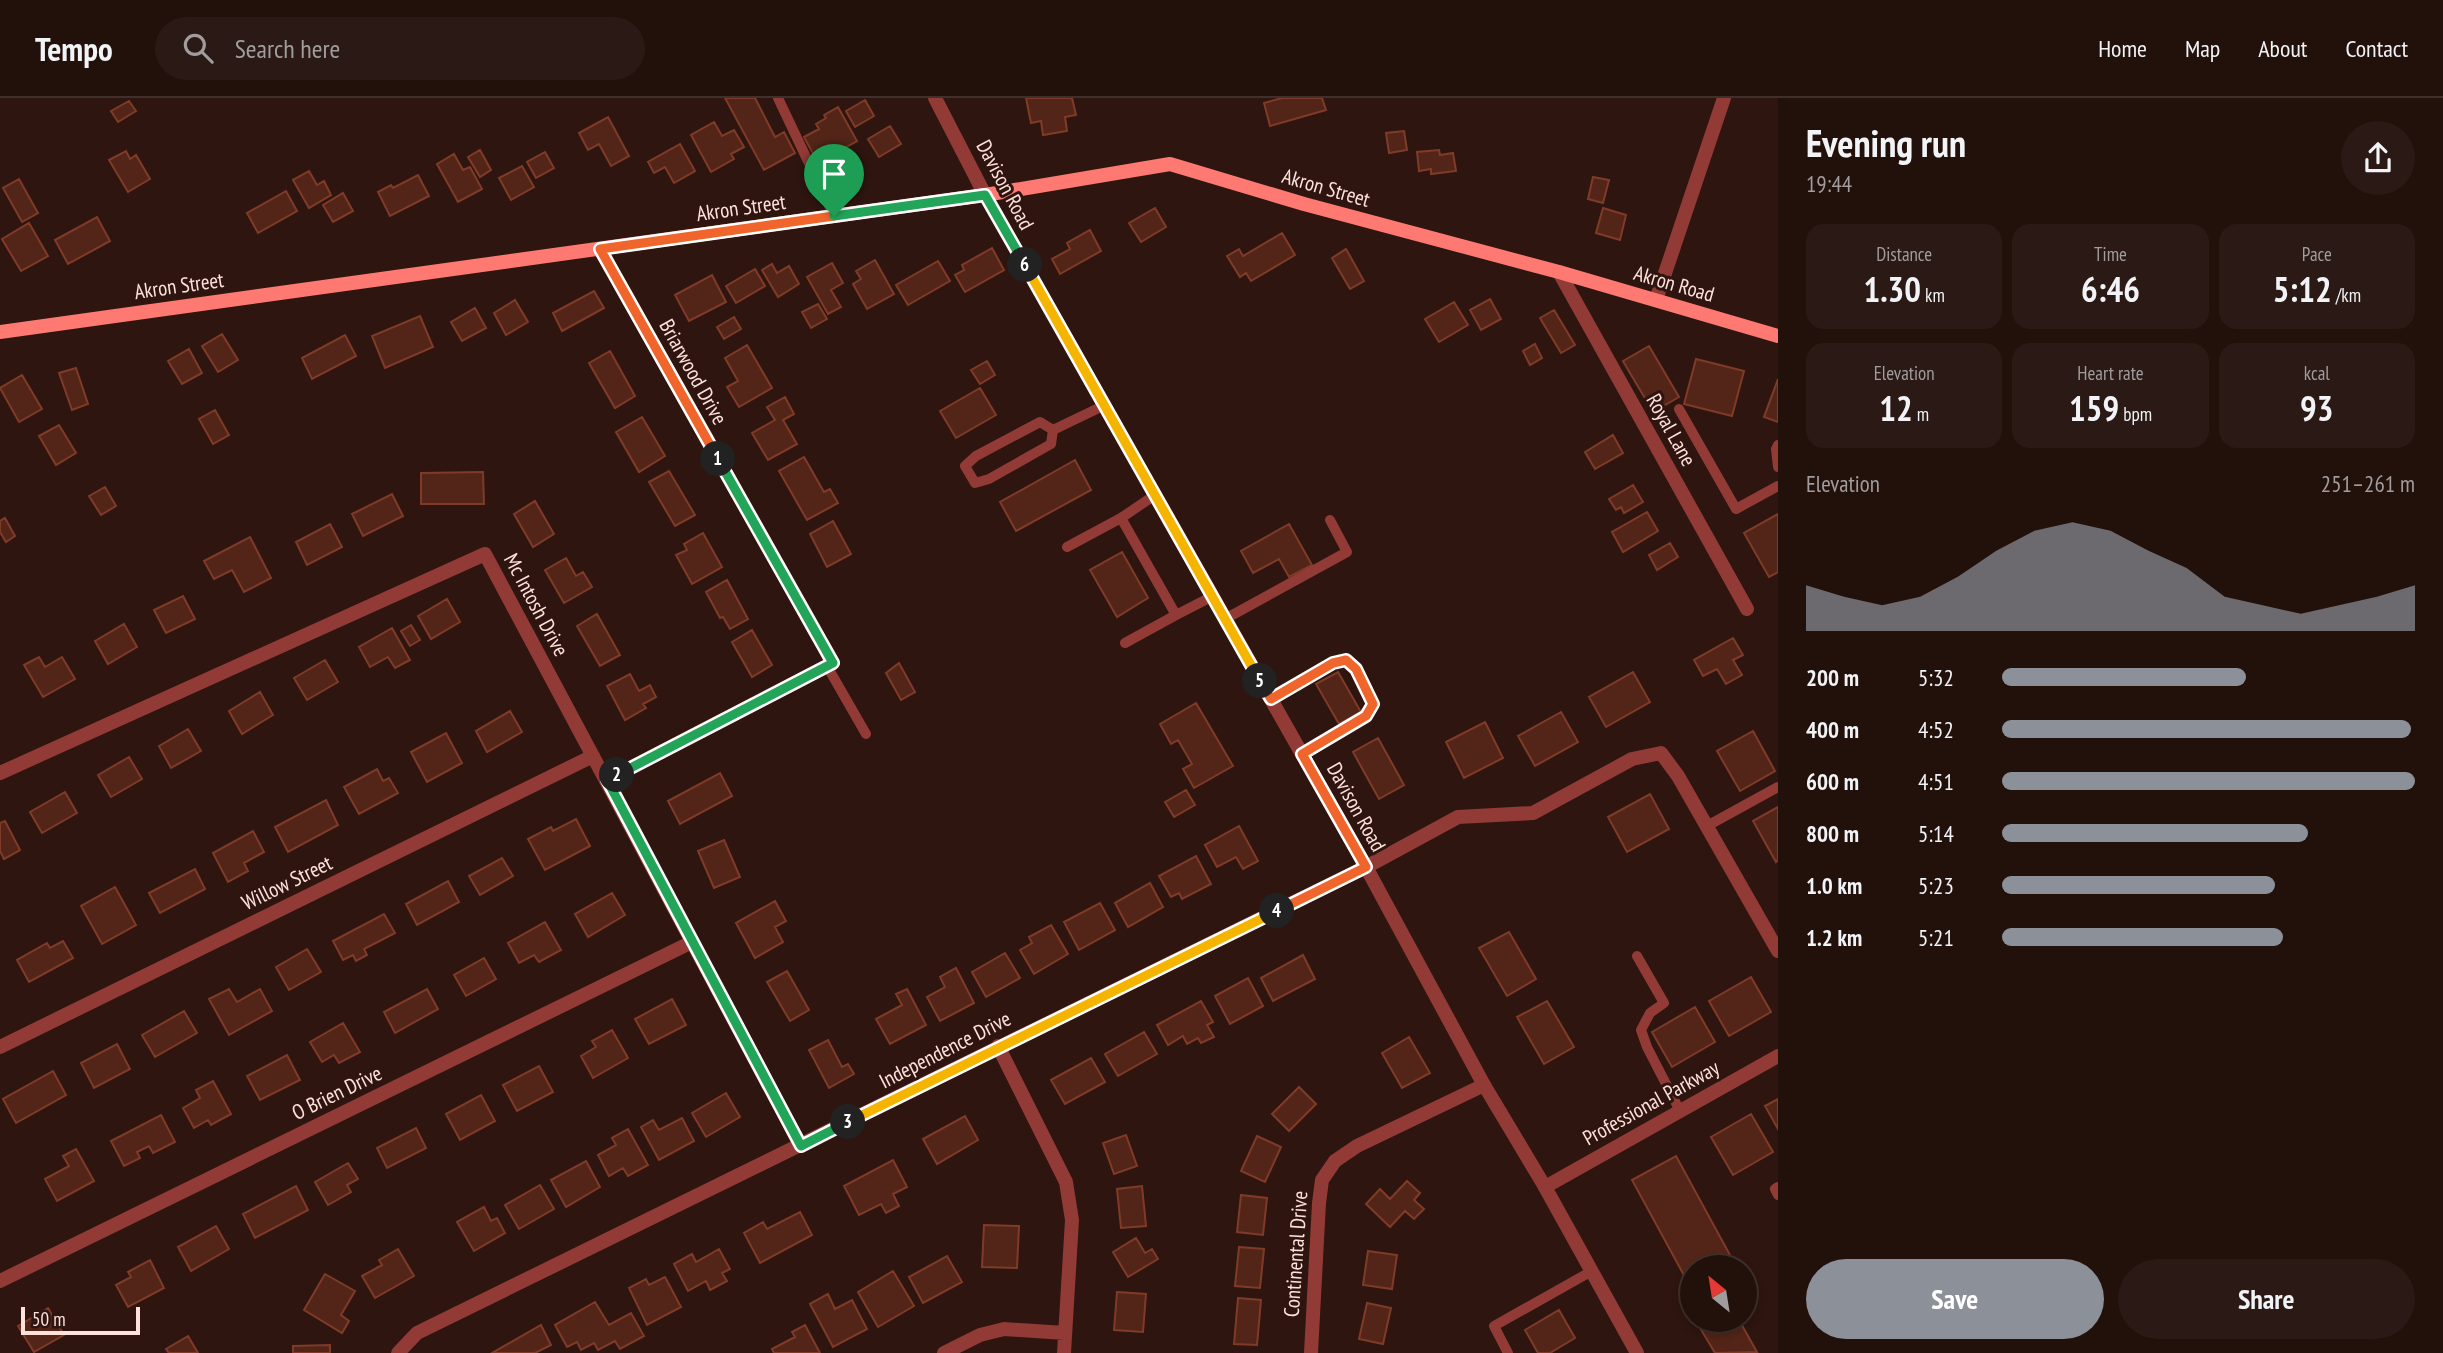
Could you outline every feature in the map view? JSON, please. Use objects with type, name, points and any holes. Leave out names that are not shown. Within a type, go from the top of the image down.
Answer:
[{"type":"main road","name":"Akron Street","points":[[0,332],[985,195],[1170,164],[1304,205],[1559,272]]},
{"type":"main road","name":"Akron Road","points":[[1559,272],[1778,336]]},
{"type":"street","name":"Davison Road","points":[[935,98],[985,195],[1366,867],[1484,1085],[1545,1187],[1637,1353]]},
{"type":"street","points":[[1656,300],[1724,98]]},
{"type":"street","name":"Briarwood Drive","points":[[600,249],[830,664]]},
{"type":"street","name":"Royal Lane","points":[[1559,272],[1747,609]]},
{"type":"street","name":"Mc Intosh Drive","points":[[0,773],[485,554],[801,1146]]},
{"type":"street","points":[[607,780],[830,664]]},
{"type":"street","points":[[1366,867],[1458,817],[1532,813],[1632,759],[1661,753],[1678,776],[1777,947]]},
{"type":"street","name":"Willow Street","points":[[0,1047],[593,756]]},
{"type":"street","name":"Independence Drive","points":[[398,1353],[417,1333],[1366,867]]},
{"type":"street","name":"O Brien Drive","points":[[0,1281],[692,942]]},
{"type":"street","points":[[998,1046],[1066,1182],[1072,1220],[1064,1353]]},
{"type":"street","name":"Professional Parkway","points":[[1545,1187],[1778,1056]]},
{"type":"street","name":"Continental Drive","points":[[1311,1353],[1322,1180],[1335,1161],[1357,1146],[1484,1085]]},
{"type":"street","points":[[944,1353],[980,1335],[1004,1329],[1065,1333]]},
{"type":"lane","points":[[778,98],[834,216]]},
{"type":"lane","points":[[1053,430],[1105,405]]},
{"type":"lane","points":[[1679,409],[1736,509],[1778,486]]},
{"type":"lane","points":[[1040,422],[1053,430],[1051,444],[989,479],[975,483],[965,466],[976,456],[1040,422]]},
{"type":"lane","points":[[1778,445],[1778,467]]},
{"type":"lane","points":[[1067,547],[1121,518],[1155,495]]},
{"type":"lane","points":[[1121,518],[1176,615]]},
{"type":"lane","points":[[1225,619],[1347,552],[1330,520]]},
{"type":"lane","points":[[1125,643],[1213,596]]},
{"type":"lane","points":[[1271,699],[1341,660],[1351,663],[1360,676],[1373,704],[1371,710],[1359,722],[1302,754]]},
{"type":"lane","points":[[830,664],[866,734]]},
{"type":"lane","points":[[1707,826],[1778,787]]},
{"type":"lane","points":[[1637,956],[1664,1003],[1650,1013],[1642,1030],[1647,1047],[1680,1111]]},
{"type":"lane","points":[[1778,1188],[1775,1189],[1778,1195]]},
{"type":"lane","points":[[1508,1353],[1494,1326],[1592,1271]]},
{"type":"building","points":[[725,98],[755,98],[775,137],[784,132],[795,153],[764,170]]},
{"type":"building","points":[[1026,98],[1072,98],[1076,115],[1065,117],[1067,131],[1043,135],[1041,121],[1031,123]]},
{"type":"building","points":[[1282,98],[1322,98],[1326,110],[1270,126],[1264,103]]},
{"type":"building","points":[[865,100],[874,116],[855,127],[846,111]]},
{"type":"building","points":[[129,101],[136,111],[118,122],[111,111]]},
{"type":"building","points":[[838,107],[857,141],[818,163],[804,137],[819,129],[816,124],[826,118],[824,115]]},
{"type":"building","points":[[608,117],[629,156],[611,166],[599,144],[588,150],[579,133]]},
{"type":"building","points":[[714,122],[722,136],[734,130],[744,147],[731,154],[734,159],[711,172],[691,135]]},
{"type":"building","points":[[890,126],[901,144],[879,157],[868,139]]},
{"type":"building","points":[[1404,131],[1407,150],[1389,153],[1386,133]]},
{"type":"building","points":[[680,144],[695,171],[674,183],[665,167],[654,173],[648,162]]},
{"type":"building","points":[[480,150],[491,170],[480,177],[468,157]]},
{"type":"building","points":[[1439,150],[1440,155],[1453,153],[1456,171],[1431,174],[1431,169],[1419,171],[1417,152]]},
{"type":"building","points":[[126,151],[130,159],[136,155],[150,179],[128,192],[109,160]]},
{"type":"building","points":[[545,152],[554,168],[536,178],[527,162]]},
{"type":"building","points":[[454,154],[463,170],[470,167],[482,189],[458,202],[437,164]]},
{"type":"building","points":[[522,166],[534,187],[511,200],[499,178]]},
{"type":"building","points":[[309,171],[317,185],[324,181],[331,195],[309,208],[293,180]]},
{"type":"building","points":[[418,175],[429,196],[390,216],[378,192],[391,185],[393,188]]},
{"type":"building","points":[[1593,177],[1609,180],[1603,203],[1588,199]]},
{"type":"building","points":[[19,179],[38,213],[22,222],[3,188]]},
{"type":"building","points":[[286,191],[297,211],[258,233],[247,213]]},
{"type":"building","points":[[343,193],[353,211],[333,222],[323,205]]},
{"type":"building","points":[[1155,208],[1166,227],[1141,242],[1129,223]]},
{"type":"building","points":[[1603,208],[1626,215],[1620,240],[1596,233]]},
{"type":"building","points":[[97,217],[110,241],[68,264],[55,240]]},
{"type":"building","points":[[29,223],[48,256],[21,271],[2,239]]},
{"type":"building","points":[[1090,230],[1101,251],[1060,274],[1052,259],[1070,249],[1067,243]]},
{"type":"building","points":[[1282,233],[1295,255],[1251,281],[1246,273],[1240,277],[1227,256],[1239,249],[1243,256]]},
{"type":"building","points":[[992,248],[1004,270],[965,292],[955,275],[964,270],[962,265]]},
{"type":"building","points":[[1346,249],[1364,281],[1350,289],[1332,258]]},
{"type":"building","points":[[875,260],[894,294],[867,309],[853,284],[861,279],[856,271]]},
{"type":"building","points":[[938,261],[950,281],[908,305],[896,285]]},
{"type":"building","points":[[832,263],[843,283],[831,290],[841,307],[828,314],[807,277]]},
{"type":"building","points":[[772,264],[777,273],[789,266],[799,284],[778,297],[762,270]]},
{"type":"building","points":[[755,269],[765,286],[736,303],[726,286]]},
{"type":"building","points":[[712,275],[726,302],[689,321],[675,295]]},
{"type":"building","points":[[594,291],[604,308],[562,331],[553,313]]},
{"type":"building","points":[[1490,299],[1501,319],[1481,330],[1470,310]]},
{"type":"building","points":[[515,300],[528,322],[506,335],[494,313]]},
{"type":"building","points":[[1454,302],[1468,325],[1439,342],[1425,319]]},
{"type":"building","points":[[818,304],[827,319],[811,328],[802,312]]},
{"type":"building","points":[[475,308],[486,328],[462,341],[451,322]]},
{"type":"building","points":[[1554,310],[1575,345],[1561,353],[1540,318]]},
{"type":"building","points":[[420,316],[433,347],[385,368],[372,336]]},
{"type":"building","points":[[734,317],[741,329],[724,339],[717,327]]},
{"type":"building","points":[[222,334],[238,360],[218,372],[202,346]]},
{"type":"building","points":[[345,335],[356,356],[312,379],[302,358]]},
{"type":"building","points":[[1535,344],[1542,358],[1530,365],[1523,351]]},
{"type":"building","points":[[747,345],[772,388],[739,407],[727,387],[738,381],[725,358]]},
{"type":"building","points":[[1649,346],[1679,397],[1653,412],[1623,361]]},
{"type":"building","points":[[189,349],[202,373],[182,384],[168,361]]},
{"type":"building","points":[[610,351],[635,396],[615,408],[589,363]]},
{"type":"building","points":[[1696,359],[1744,371],[1732,416],[1684,404]]},
{"type":"building","points":[[987,361],[995,375],[980,384],[971,370]]},
{"type":"building","points":[[76,368],[88,404],[72,410],[59,373]]},
{"type":"building","points":[[22,375],[42,409],[19,422],[0,388]]},
{"type":"building","points":[[1778,379],[1778,422],[1764,417]]},
{"type":"building","points":[[980,388],[996,415],[956,438],[940,411]]},
{"type":"building","points":[[785,397],[794,414],[783,420],[797,444],[768,460],[752,433],[775,420],[767,407]]},
{"type":"building","points":[[215,410],[229,435],[213,444],[199,419]]},
{"type":"building","points":[[642,417],[665,456],[639,472],[616,432]]},
{"type":"building","points":[[59,425],[76,453],[56,465],[39,436]]},
{"type":"building","points":[[1613,435],[1623,453],[1595,469],[1585,452]]},
{"type":"building","points":[[804,457],[824,492],[830,489],[838,503],[807,520],[779,471]]},
{"type":"building","points":[[1075,460],[1091,490],[1016,531],[1000,502]]},
{"type":"building","points":[[669,471],[695,515],[675,526],[649,482]]},
{"type":"building","points":[[483,472],[484,504],[421,504],[421,473]]},
{"type":"building","points":[[1633,485],[1643,502],[1624,513],[1621,507],[1616,510],[1609,499]]},
{"type":"building","points":[[105,487],[116,506],[101,515],[89,496]]},
{"type":"building","points":[[392,494],[403,516],[363,536],[352,514]]},
{"type":"building","points":[[535,501],[554,534],[533,547],[514,514]]},
{"type":"building","points":[[1647,512],[1658,531],[1623,552],[1612,532]]},
{"type":"building","points":[[1778,514],[1778,572],[1769,577],[1744,533]]},
{"type":"building","points":[[5,518],[15,536],[6,542],[0,532],[0,521]]},
{"type":"building","points":[[833,521],[851,554],[827,567],[810,534]]},
{"type":"building","points":[[330,524],[342,547],[307,565],[296,542]]},
{"type":"building","points":[[1289,524],[1312,565],[1289,577],[1279,559],[1253,573],[1241,551]]},
{"type":"building","points":[[703,533],[722,567],[692,584],[676,555],[687,550],[684,544]]},
{"type":"building","points":[[250,537],[271,578],[244,592],[232,570],[214,579],[204,561]]},
{"type":"building","points":[[1670,543],[1678,557],[1657,570],[1649,555]]},
{"type":"building","points":[[1122,552],[1148,598],[1117,617],[1090,570]]},
{"type":"building","points":[[566,558],[576,576],[583,572],[592,587],[564,603],[545,570]]},
{"type":"building","points":[[727,580],[748,619],[730,629],[723,617],[720,618],[706,592]]},
{"type":"building","points":[[183,596],[195,619],[166,633],[154,610]]},
{"type":"building","points":[[447,599],[460,622],[431,639],[418,616]]},
{"type":"building","points":[[597,614],[620,655],[600,666],[577,626]]},
{"type":"building","points":[[124,624],[137,647],[108,664],[95,641]]},
{"type":"building","points":[[411,625],[420,640],[410,646],[401,631]]},
{"type":"building","points":[[392,628],[410,660],[395,668],[388,657],[370,667],[359,647]]},
{"type":"building","points":[[752,630],[772,665],[752,677],[732,642]]},
{"type":"building","points":[[1733,638],[1743,655],[1733,660],[1742,675],[1726,684],[1717,669],[1703,676],[1694,660]]},
{"type":"building","points":[[39,657],[45,667],[62,657],[75,679],[43,697],[24,665]]},
{"type":"building","points":[[325,660],[338,682],[307,700],[294,678]]},
{"type":"building","points":[[899,663],[915,692],[901,700],[886,673]]},
{"type":"building","points":[[1338,672],[1361,712],[1339,724],[1316,684]]},
{"type":"building","points":[[1633,672],[1650,702],[1606,727],[1589,697]]},
{"type":"building","points":[[630,674],[639,691],[650,685],[656,697],[643,704],[646,708],[625,720],[607,686]]},
{"type":"building","points":[[260,692],[273,715],[242,734],[229,711]]},
{"type":"building","points":[[1196,703],[1233,766],[1194,788],[1183,769],[1192,764],[1178,740],[1171,744],[1160,724]]},
{"type":"building","points":[[510,711],[522,732],[487,752],[476,731]]},
{"type":"building","points":[[1561,712],[1578,742],[1535,766],[1518,736]]},
{"type":"building","points":[[1485,722],[1503,758],[1464,778],[1446,742]]},
{"type":"building","points":[[188,729],[201,751],[171,768],[159,746]]},
{"type":"building","points":[[1753,731],[1775,771],[1740,791],[1717,751]]},
{"type":"building","points":[[446,733],[462,763],[427,782],[411,752]]},
{"type":"building","points":[[1378,738],[1404,785],[1379,799],[1353,752]]},
{"type":"building","points":[[129,757],[142,779],[111,797],[98,775]]},
{"type":"building","points":[[377,769],[383,781],[389,778],[398,793],[359,814],[344,787]]},
{"type":"building","points":[[720,773],[732,796],[680,824],[668,801]]},
{"type":"building","points":[[1186,790],[1195,805],[1174,817],[1165,802]]},
{"type":"building","points":[[65,792],[77,813],[42,833],[30,812]]},
{"type":"building","points":[[1650,794],[1669,829],[1627,852],[1608,817]]},
{"type":"building","points":[[326,800],[338,825],[288,852],[275,827]]},
{"type":"building","points":[[1778,807],[1778,860],[1776,862],[1753,821]]},
{"type":"building","points":[[576,819],[590,846],[545,870],[528,839],[551,827],[553,831]]},
{"type":"building","points":[[5,821],[20,850],[4,859],[0,851],[0,823]]},
{"type":"building","points":[[1239,826],[1258,861],[1243,869],[1236,857],[1217,867],[1205,845]]},
{"type":"building","points":[[253,831],[264,852],[244,863],[248,871],[228,882],[213,853]]},
{"type":"building","points":[[724,840],[740,877],[714,888],[698,851]]},
{"type":"building","points":[[1196,856],[1211,884],[1182,899],[1179,893],[1171,897],[1159,876]]},
{"type":"building","points":[[502,858],[513,876],[480,895],[469,876]]},
{"type":"building","points":[[195,869],[205,889],[160,913],[149,893]]},
{"type":"building","points":[[448,881],[459,902],[417,925],[406,904]]},
{"type":"building","points":[[1150,883],[1163,907],[1128,927],[1115,903]]},
{"type":"building","points":[[115,887],[136,925],[102,944],[81,906]]},
{"type":"building","points":[[612,893],[625,915],[588,937],[575,914]]},
{"type":"building","points":[[775,901],[786,921],[775,927],[783,942],[755,958],[736,923]]},
{"type":"building","points":[[1100,903],[1115,930],[1079,950],[1064,922]]},
{"type":"building","points":[[384,914],[395,933],[364,949],[367,955],[356,961],[353,955],[343,960],[333,941]]},
{"type":"building","points":[[545,922],[561,950],[539,962],[534,955],[519,963],[508,943]]},
{"type":"building","points":[[1051,925],[1068,954],[1034,974],[1020,950],[1032,943],[1029,937]]},
{"type":"building","points":[[1509,932],[1536,979],[1507,996],[1479,948]]},
{"type":"building","points":[[63,941],[73,958],[29,982],[17,960],[47,943],[50,948]]},
{"type":"building","points":[[307,949],[321,972],[289,990],[276,967]]},
{"type":"building","points":[[1005,953],[1020,978],[986,997],[972,972]]},
{"type":"building","points":[[1303,955],[1315,979],[1273,1001],[1261,978]]},
{"type":"building","points":[[484,958],[496,979],[466,996],[454,975]]},
{"type":"building","points":[[956,968],[974,1003],[940,1021],[927,997],[945,987],[940,977]]},
{"type":"building","points":[[787,971],[809,1010],[790,1021],[767,982]]},
{"type":"building","points":[[1751,977],[1771,1012],[1729,1036],[1709,1001]]},
{"type":"building","points":[[1248,978],[1263,1006],[1230,1024],[1215,996]]},
{"type":"building","points":[[229,989],[237,1002],[260,989],[272,1011],[229,1035],[209,999]]},
{"type":"building","points":[[427,989],[438,1009],[395,1033],[384,1012]]},
{"type":"building","points":[[907,989],[926,1025],[890,1044],[876,1019],[902,1005],[896,994]]},
{"type":"building","points":[[672,999],[686,1025],[649,1044],[635,1019]]},
{"type":"building","points":[[1201,1001],[1213,1022],[1207,1025],[1214,1037],[1201,1043],[1198,1038],[1187,1044],[1183,1036],[1168,1045],[1157,1025]]},
{"type":"building","points":[[1547,1001],[1574,1047],[1544,1064],[1517,1017]]},
{"type":"building","points":[[1695,1007],[1715,1042],[1672,1067],[1652,1032]]},
{"type":"building","points":[[184,1011],[197,1033],[155,1057],[142,1035]]},
{"type":"building","points":[[343,1023],[360,1052],[339,1063],[334,1055],[322,1062],[310,1042]]},
{"type":"building","points":[[612,1030],[628,1058],[593,1078],[581,1056],[596,1047],[592,1041]]},
{"type":"building","points":[[1144,1032],[1157,1054],[1118,1076],[1105,1054]]},
{"type":"building","points":[[1409,1037],[1430,1073],[1402,1088],[1382,1053]]},
{"type":"building","points":[[828,1040],[842,1067],[848,1064],[854,1074],[829,1088],[809,1050]]},
{"type":"building","points":[[117,1044],[130,1069],[94,1088],[81,1063]]},
{"type":"building","points":[[287,1055],[300,1080],[260,1100],[247,1076]]},
{"type":"building","points":[[1091,1058],[1105,1082],[1065,1104],[1051,1080]]},
{"type":"building","points":[[539,1066],[553,1092],[517,1111],[503,1085]]},
{"type":"building","points":[[53,1071],[66,1095],[16,1123],[3,1099]]},
{"type":"building","points":[[213,1081],[231,1114],[211,1125],[208,1120],[194,1128],[183,1108],[200,1098],[196,1090]]},
{"type":"building","points":[[1299,1087],[1316,1104],[1289,1131],[1272,1114]]},
{"type":"building","points":[[726,1093],[740,1117],[706,1137],[692,1113]]},
{"type":"building","points":[[481,1095],[495,1121],[460,1140],[446,1114]]},
{"type":"building","points":[[1778,1099],[1778,1129],[1765,1106]]},
{"type":"building","points":[[1751,1114],[1773,1152],[1733,1175],[1711,1137]]},
{"type":"building","points":[[161,1115],[175,1142],[153,1153],[149,1146],[137,1152],[140,1158],[124,1166],[111,1141]]},
{"type":"building","points":[[965,1116],[978,1140],[937,1164],[923,1139]]},
{"type":"building","points":[[682,1118],[694,1141],[659,1160],[641,1127],[653,1120],[659,1130]]},
{"type":"building","points":[[416,1128],[426,1148],[387,1168],[377,1148]]},
{"type":"building","points":[[628,1129],[648,1165],[628,1176],[623,1168],[609,1176],[598,1155],[616,1145],[612,1138]]},
{"type":"building","points":[[1126,1135],[1137,1166],[1114,1174],[1103,1143]]},
{"type":"building","points":[[1257,1136],[1281,1147],[1265,1182],[1241,1171]]},
{"type":"building","points":[[76,1149],[94,1181],[57,1201],[45,1179],[69,1166],[63,1156]]},
{"type":"building","points":[[1676,1156],[1730,1255],[1680,1255],[1680,1268],[1632,1180]]},
{"type":"building","points":[[893,1160],[907,1187],[893,1194],[899,1206],[886,1213],[881,1204],[859,1215],[844,1186]]},
{"type":"building","points":[[586,1161],[600,1187],[566,1207],[551,1180]]},
{"type":"building","points":[[348,1163],[358,1179],[347,1185],[351,1192],[328,1205],[315,1182]]},
{"type":"building","points":[[1407,1181],[1420,1193],[1414,1200],[1424,1209],[1414,1219],[1405,1211],[1390,1227],[1366,1204],[1380,1189],[1390,1199]]},
{"type":"building","points":[[540,1185],[554,1209],[519,1229],[505,1205]]},
{"type":"building","points":[[296,1186],[308,1210],[255,1238],[243,1214]]},
{"type":"building","points":[[1142,1186],[1146,1226],[1121,1228],[1117,1189]]},
{"type":"building","points":[[1241,1195],[1267,1198],[1263,1235],[1237,1232]]},
{"type":"building","points":[[484,1207],[491,1221],[497,1218],[505,1233],[474,1251],[457,1222]]},
{"type":"building","points":[[800,1212],[812,1235],[760,1263],[744,1233],[763,1222],[767,1229]]},
{"type":"building","points":[[984,1225],[1019,1226],[1017,1268],[982,1267]]},
{"type":"building","points":[[216,1226],[229,1249],[191,1271],[178,1247]]},
{"type":"building","points":[[1136,1238],[1145,1253],[1152,1249],[1158,1259],[1128,1277],[1113,1252]]},
{"type":"building","points":[[1239,1247],[1264,1249],[1260,1288],[1235,1286]]},
{"type":"building","points":[[398,1249],[414,1276],[375,1298],[362,1276],[382,1265],[379,1260]]},
{"type":"building","points":[[719,1249],[730,1269],[722,1273],[727,1281],[710,1290],[706,1281],[688,1291],[674,1264],[692,1254],[696,1262]]},
{"type":"building","points":[[1368,1251],[1397,1255],[1392,1289],[1363,1285]]},
{"type":"building","points":[[947,1256],[962,1282],[923,1303],[909,1277]]},
{"type":"building","points":[[150,1260],[164,1288],[128,1307],[116,1285],[131,1277],[128,1272]]},
{"type":"building","points":[[893,1271],[914,1306],[878,1327],[858,1292]]},
{"type":"building","points":[[325,1274],[355,1291],[341,1315],[349,1321],[342,1333],[304,1310]]},
{"type":"building","points":[[665,1277],[681,1307],[647,1325],[629,1288],[646,1279],[649,1285]]},
{"type":"building","points":[[1117,1292],[1146,1294],[1143,1332],[1114,1330]]},
{"type":"building","points":[[828,1294],[835,1309],[852,1300],[867,1329],[833,1347],[810,1304]]},
{"type":"building","points":[[1238,1298],[1261,1300],[1257,1345],[1234,1344]]},
{"type":"building","points":[[595,1302],[609,1325],[631,1313],[644,1336],[620,1349],[615,1341],[598,1350],[594,1343],[581,1350],[577,1342],[567,1347],[555,1325]]},
{"type":"building","points":[[1367,1303],[1391,1308],[1383,1344],[1359,1339]]},
{"type":"building","points":[[48,1308],[64,1335],[34,1352],[18,1326]]},
{"type":"building","points":[[1559,1310],[1575,1338],[1550,1353],[1538,1353],[1525,1330]]},
{"type":"building","points":[[541,1325],[551,1345],[535,1353],[492,1353]]},
{"type":"building","points":[[805,1325],[820,1353],[774,1353],[772,1349],[795,1337],[792,1332]]},
{"type":"building","points":[[1702,1332],[1746,1332],[1757,1352],[1715,1353]]},
{"type":"building","points":[[188,1336],[198,1353],[169,1353],[166,1349]]},
{"type":"building","points":[[330,1345],[330,1353],[293,1353],[293,1346]]},
{"type":"route","points":[[985,195],[1271,699],[1333,663],[1346,660],[1356,669],[1373,704],[1371,710],[1359,722],[1302,754],[1366,867],[998,1046],[801,1146],[607,780],[833,663],[600,249],[834,216],[985,195]]}]
